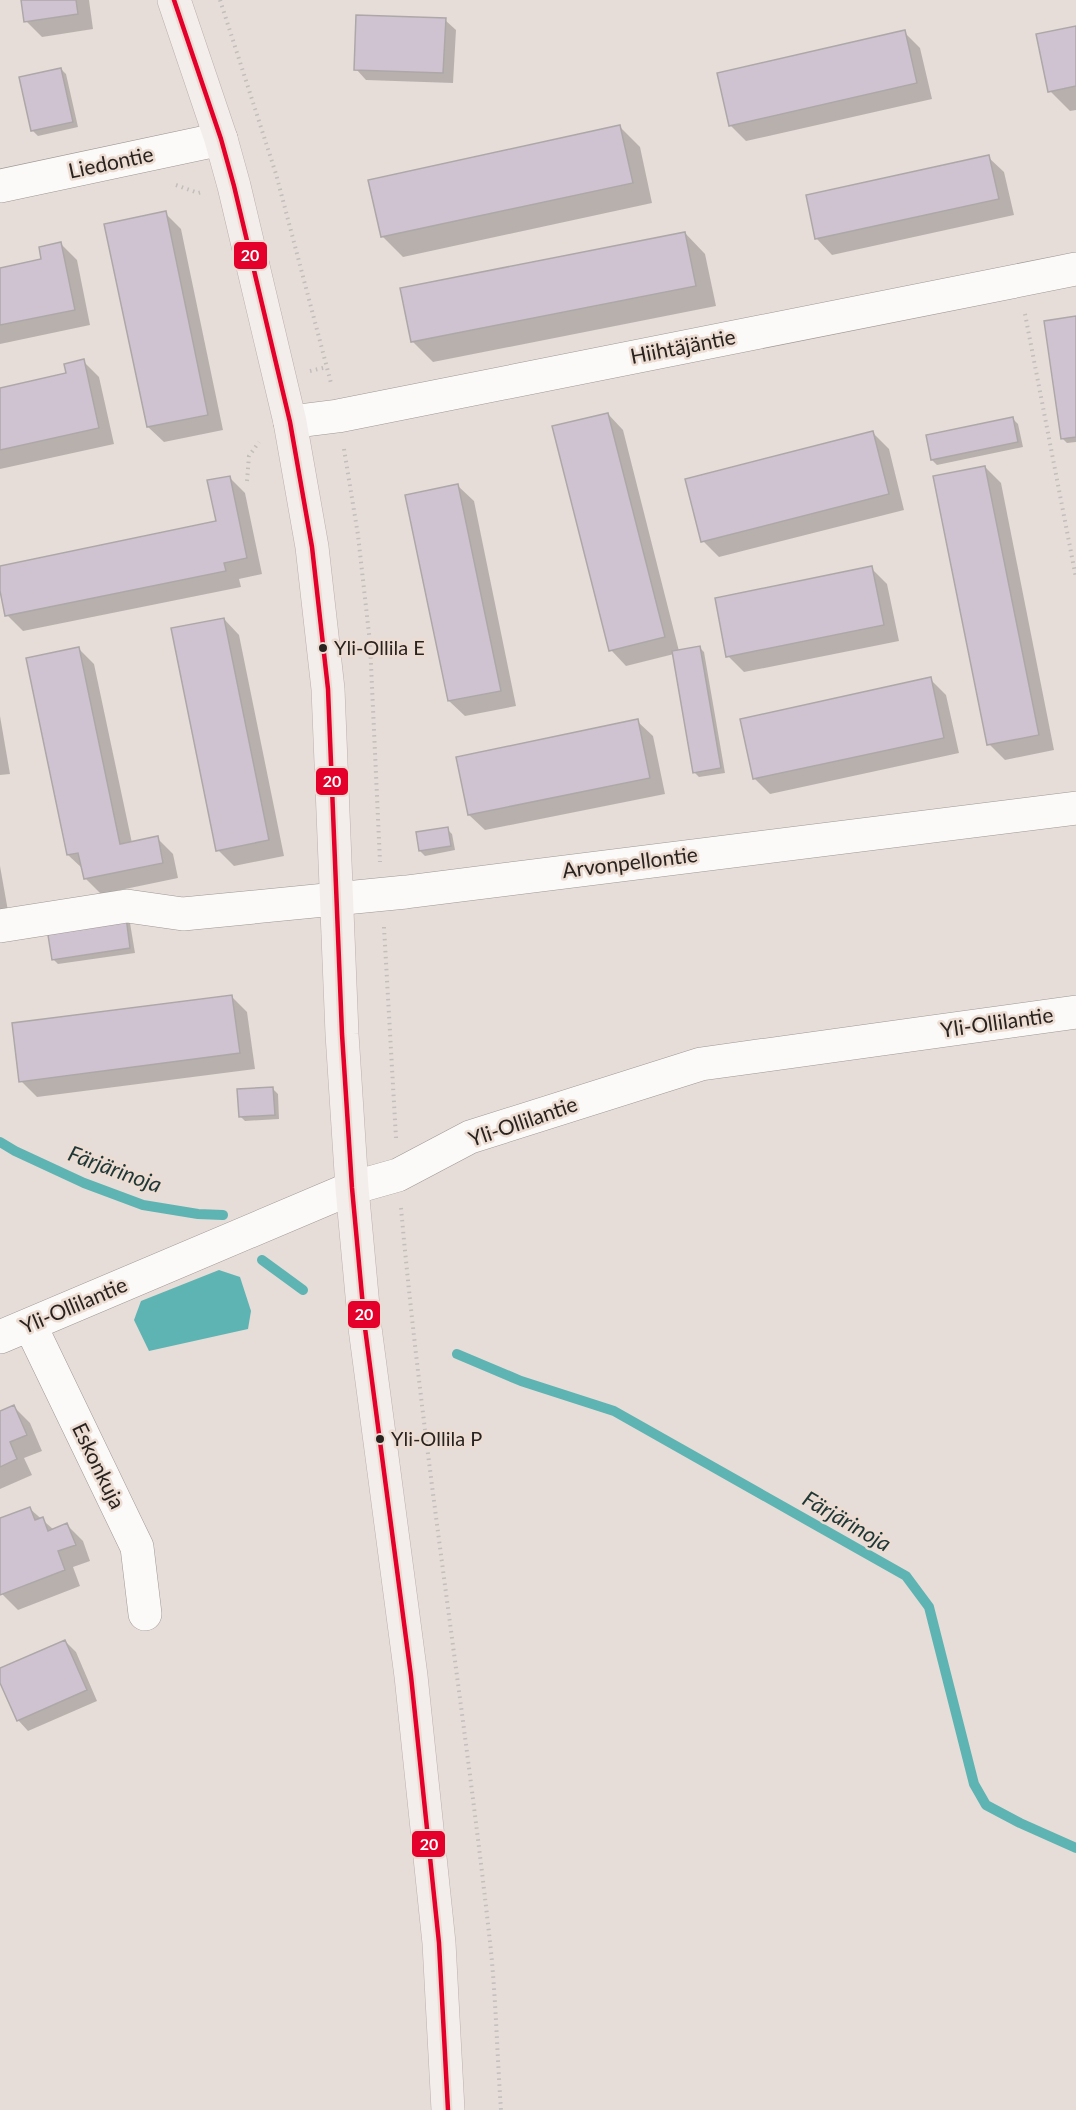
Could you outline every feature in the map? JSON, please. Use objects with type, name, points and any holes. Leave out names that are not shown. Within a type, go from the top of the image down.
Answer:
[{"type":"main road","points":[[174,0],[221,139],[277,429],[312,547],[328,689],[342,1034],[352,1188],[365,1328],[411,1676],[439,1943],[448,2110]]},
{"type":"street","name":"Liedontie","points":[[0,186],[221,139]]},
{"type":"street","name":"Hiihtäjäntie","points":[[277,429],[1076,269]]},
{"type":"street","name":"Arvonpellontie","points":[[0,926],[127,906],[183,914],[337,898],[1076,808]]},
{"type":"street","name":"Yli-Ollilantie","points":[[0,1337],[352,1188],[398,1175],[470,1137],[701,1064],[1076,1012]]},
{"type":"street","name":"Eskonkuja","points":[[30,1325],[137,1547],[145,1614]]},
{"type":"path","points":[[220,0],[276,174],[338,416],[358,536],[370,643],[398,1175],[412,1326],[458,1673],[490,1944],[501,2110]]},
{"type":"path","points":[[1019,281],[1076,578]]},
{"type":"path","points":[[247,481],[249,456],[277,429]]},
{"type":"water","points":[[219,1270],[240,1277],[251,1311],[248,1329],[149,1351],[134,1320],[141,1301]]},
{"type":"building","points":[[21,0],[76,0],[78,14],[24,22]]},
{"type":"building","points":[[356,15],[446,18],[443,73],[354,70]]},
{"type":"building","points":[[1076,26],[1076,86],[1048,92],[1036,34]]},
{"type":"building","points":[[905,30],[917,83],[729,126],[717,73]]},
{"type":"building","points":[[61,68],[73,122],[31,131],[19,77]]},
{"type":"building","points":[[620,125],[633,183],[381,237],[368,180]]},
{"type":"building","points":[[989,155],[999,199],[815,239],[806,195]]},
{"type":"building","points":[[166,211],[208,415],[147,427],[104,224]]},
{"type":"building","points":[[685,232],[696,286],[411,342],[400,288]]},
{"type":"building","points":[[61,242],[75,310],[0,325],[0,268],[41,259],[39,247]]},
{"type":"building","points":[[1076,316],[1076,437],[1061,439],[1044,321]]},
{"type":"building","points":[[84,359],[99,428],[0,450],[0,388],[66,373],[64,364]]},
{"type":"building","points":[[608,413],[665,637],[609,651],[552,426]]},
{"type":"building","points":[[1013,417],[1018,442],[931,460],[926,435]]},
{"type":"building","points":[[873,431],[889,494],[701,542],[685,479]]},
{"type":"building","points":[[985,466],[1039,735],[987,745],[933,476]]},
{"type":"building","points":[[230,476],[247,558],[224,563],[226,571],[5,616],[0,591],[0,566],[216,521],[207,480]]},
{"type":"building","points":[[458,484],[501,691],[448,701],[405,495]]},
{"type":"building","points":[[872,566],[884,625],[726,657],[715,598]]},
{"type":"building","points":[[224,618],[269,840],[216,851],[171,628]]},
{"type":"building","points":[[700,646],[721,768],[693,773],[672,651]]},
{"type":"building","points":[[79,647],[120,844],[158,836],[163,863],[84,879],[78,853],[67,855],[26,658]]},
{"type":"building","points":[[931,677],[944,738],[753,779],[740,719]]},
{"type":"building","points":[[638,719],[650,778],[468,815],[456,757]]},
{"type":"building","points":[[448,827],[451,846],[419,851],[416,832]]},
{"type":"building","points":[[126,917],[130,948],[52,960],[47,929]]},
{"type":"building","points":[[232,995],[240,1053],[19,1082],[12,1023]]},
{"type":"building","points":[[273,1087],[275,1115],[239,1117],[237,1089]]},
{"type":"building","points":[[14,1405],[27,1435],[10,1442],[17,1459],[0,1467],[0,1411]]},
{"type":"building","points":[[30,1507],[35,1520],[43,1517],[48,1531],[67,1523],[76,1545],[58,1551],[65,1570],[0,1595],[0,1518]]},
{"type":"building","points":[[65,1640],[87,1690],[17,1721],[0,1683],[0,1668]]},
{"type":"waterway","name":"Färjärinoja","points":[[0,1142],[84,1183],[143,1205],[198,1214],[223,1215]]},
{"type":"waterway","name":"Färjärinoja","points":[[262,1260],[303,1290]]},
{"type":"waterway","name":"Färjärinoja","points":[[457,1354],[521,1381],[614,1411],[906,1576],[929,1607],[974,1784],[986,1805],[1076,1848]]},
{"type":"transit line","name":"20","points":[[174,0],[221,139],[234,186],[290,422],[312,547],[328,689],[342,1034],[352,1188],[365,1328],[411,1676],[439,1943],[448,2110]]},
{"type":"place","name":"Yli-Ollila E","points":[[323,648]]},
{"type":"place","name":"Yli-Ollila P","points":[[380,1439]]}]
